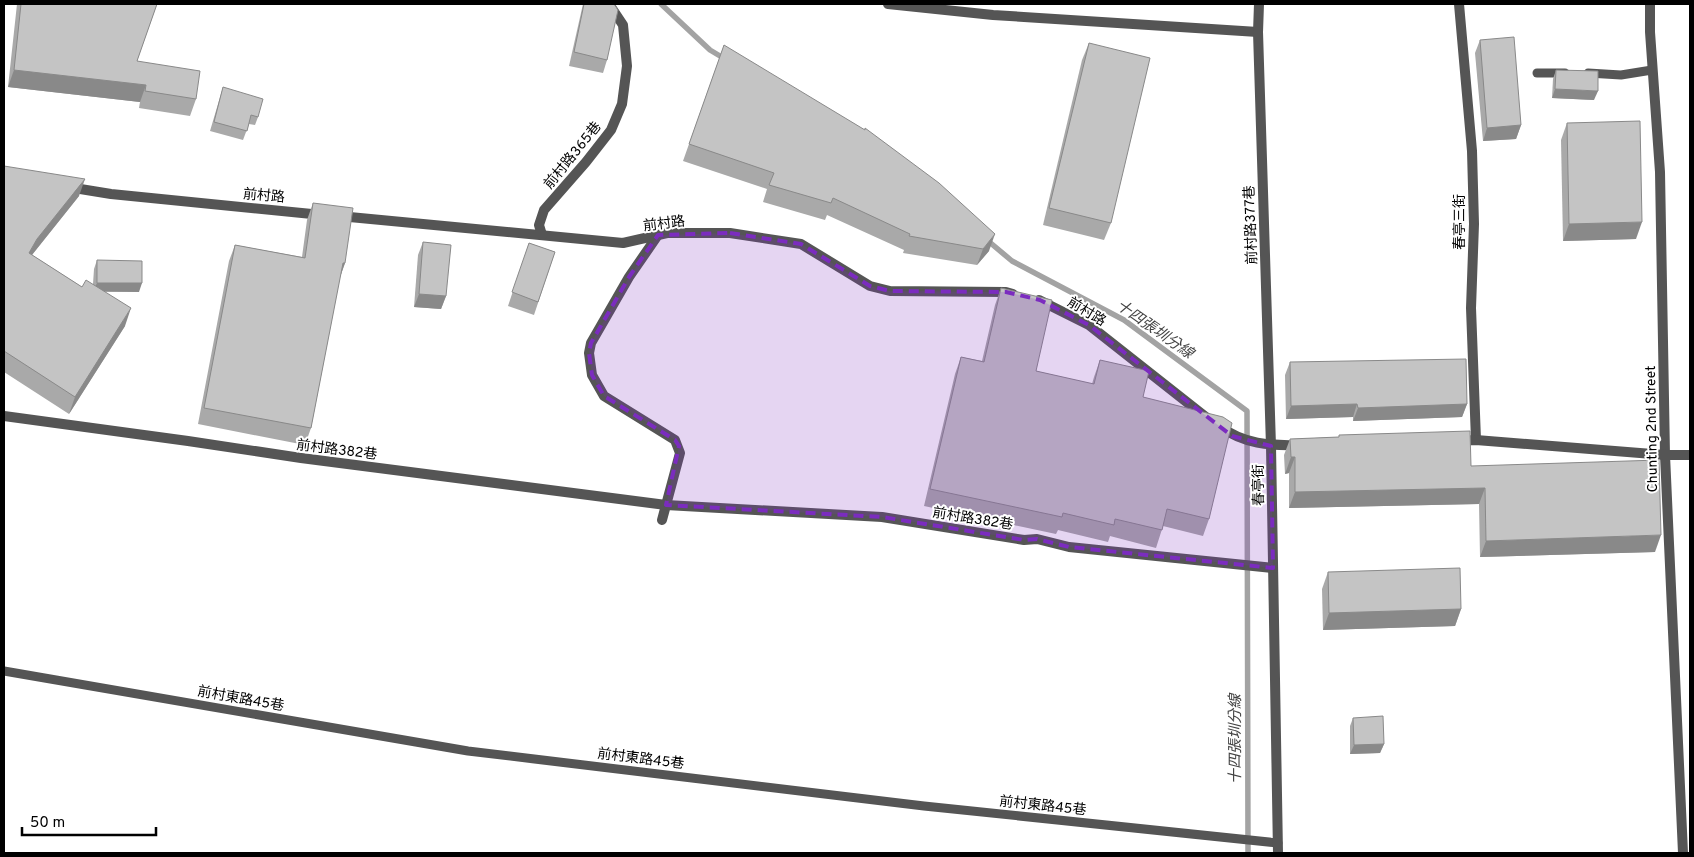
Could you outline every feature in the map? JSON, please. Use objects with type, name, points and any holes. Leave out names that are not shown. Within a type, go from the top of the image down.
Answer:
[{"type":"street","name":"前村路365巷","points":[[542,235],[539,225],[544,210],[611,130],[622,104],[627,66],[623,25],[609,4]]},
{"type":"street","points":[[888,4],[992,15],[1258,32]]},
{"type":"street","name":"前村路377巷","points":[[1259,4],[1258,32],[1271,446]]},
{"type":"street","name":"春亭三街","points":[[1459,4],[1472,151],[1474,224],[1471,308],[1476,440]]},
{"type":"street","name":"Chunting 2nd Street","points":[[1650,4],[1652,70],[1660,172],[1665,455],[1683,853]]},
{"type":"street","name":"前村路","points":[[62,187],[111,194],[623,243],[667,233],[730,233],[801,244],[870,286],[890,290],[1006,292],[1040,300],[1089,325],[1232,436],[1271,446]]},
{"type":"street","points":[[658,235],[629,277],[591,343],[589,353],[592,375],[604,396],[675,440],[679,446],[680,453],[662,520]]},
{"type":"street","name":"前村路382巷","points":[[4,416],[178,439],[301,458],[666,505],[882,517],[1024,540],[1038,539],[1069,547],[1273,568]]},
{"type":"street","points":[[1447,441],[1476,440],[1665,455],[1690,455]]},
{"type":"street","name":"春亭街","points":[[1278,848],[1271,446],[1310,445]]},
{"type":"lane","points":[[1536,73],[1621,75],[1652,70]]},
{"type":"lane","name":"前村東路45巷","points":[[4,671],[468,751],[1278,848]]},
{"type":"highlighted area","points":[[730,233],[801,244],[870,286],[890,291],[1006,292],[1040,300],[1089,325],[1232,436],[1271,446],[1273,568],[1069,547],[1037,539],[1024,540],[882,517],[666,505],[679,446],[675,440],[604,396],[592,375],[589,353],[591,343],[629,277],[658,235]]},
{"type":"building","points":[[21,4],[157,4],[137,61],[200,71],[196,99],[145,91],[146,85],[14,70]]},
{"type":"building","points":[[584,4],[614,4],[618,10],[607,60],[574,52]]},
{"type":"building","points":[[1514,37],[1521,125],[1487,128],[1480,40]]},
{"type":"building","points":[[1089,43],[1150,58],[1111,223],[1049,208]]},
{"type":"building","points":[[724,45],[865,130],[865,128],[939,183],[995,234],[983,249],[909,236],[910,234],[833,198],[831,203],[769,185],[774,173],[689,144]]},
{"type":"building","points":[[1556,70],[1598,71],[1598,91],[1555,89]]},
{"type":"building","points":[[223,87],[263,99],[258,117],[251,115],[247,131],[214,122]]},
{"type":"building","points":[[1640,121],[1642,222],[1569,224],[1567,123]]},
{"type":"building","points":[[4,166],[85,179],[37,239],[29,253],[82,287],[86,280],[131,308],[75,397],[4,351]]},
{"type":"building","points":[[313,203],[353,208],[345,263],[343,263],[311,428],[204,408],[235,245],[305,258]]},
{"type":"building","points":[[423,242],[451,245],[446,296],[419,294]]},
{"type":"building","points":[[529,243],[555,252],[538,302],[512,292]]},
{"type":"building","points":[[97,260],[142,261],[142,283],[97,283]]},
{"type":"building","points":[[1001,288],[1052,300],[1036,371],[1094,384],[1100,360],[1149,371],[1143,397],[1223,417],[1232,423],[1209,519],[1167,509],[1162,530],[1115,519],[1114,525],[1063,513],[1062,517],[930,489],[961,357],[984,362]]},
{"type":"building","points":[[1466,359],[1467,404],[1358,408],[1357,404],[1291,406],[1290,362]]},
{"type":"building","points":[[1470,431],[1471,466],[1659,460],[1661,535],[1486,541],[1485,488],[1295,492],[1295,457],[1291,457],[1290,439],[1339,437],[1339,435]]},
{"type":"building","points":[[1460,568],[1461,609],[1329,613],[1328,572]]},
{"type":"building","points":[[1383,716],[1384,744],[1354,745],[1353,718]]},
{"type":"waterway","name":"十四張圳分線","points":[[661,4],[710,50],[725,59]]},
{"type":"waterway","name":"十四張圳分線","points":[[987,240],[1012,261],[1124,320],[1247,411],[1248,853]]}]
